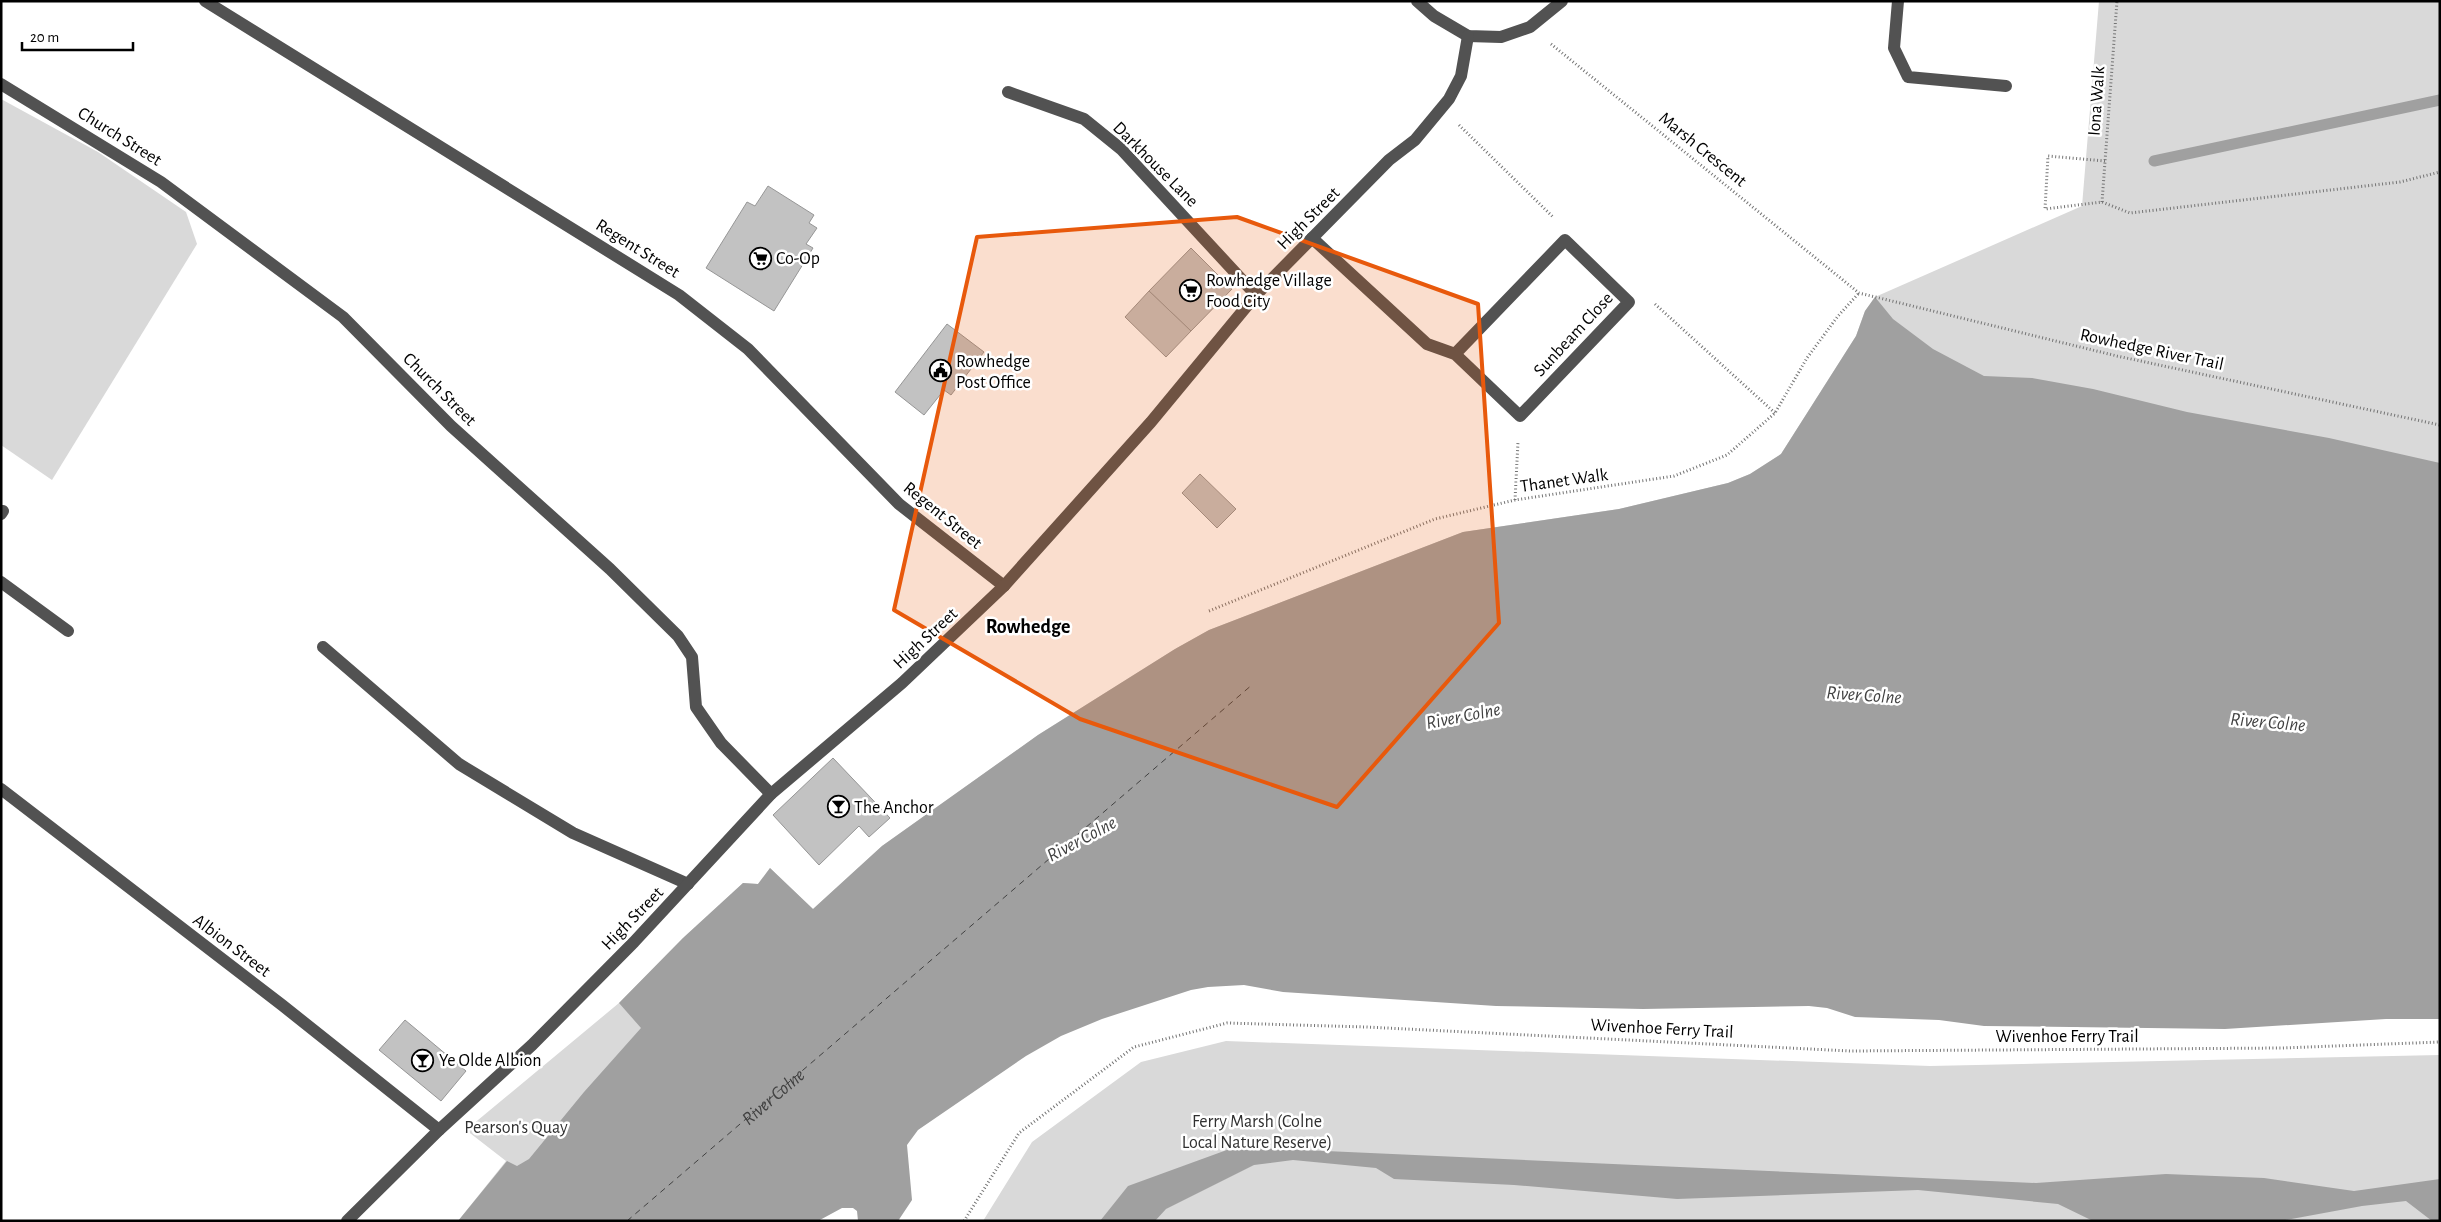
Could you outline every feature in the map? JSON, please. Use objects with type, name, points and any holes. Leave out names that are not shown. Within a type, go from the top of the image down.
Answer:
[{"type":"street","name":"Regent Street","points":[[205,1],[679,295],[748,350],[899,504],[1004,586]]},
{"type":"street","points":[[1417,1],[1434,16],[1468,36],[1501,37],[1530,26],[1562,1]]},
{"type":"street","points":[[1898,1],[1894,48],[1908,77],[2006,86]]},
{"type":"street","name":"High Street","points":[[347,1221],[439,1130],[532,1045],[634,942],[770,794],[902,683],[1004,586],[1151,422],[1256,295],[1389,160],[1415,140],[1441,108],[1461,76],[1468,36]]},
{"type":"street","name":"Church Street","points":[[1,84],[161,182],[344,317],[451,426],[610,569],[678,636],[692,658],[696,707],[721,743],[770,794]]},
{"type":"street","name":"Darkhouse Lane","points":[[1008,92],[1084,119],[1121,149],[1256,295]]},
{"type":"street","points":[[1312,238],[1427,344],[1455,354],[1520,416]]},
{"type":"street","points":[[1455,354],[1565,240]]},
{"type":"street","name":"Sunbeam Close","points":[[1520,416],[1629,302],[1565,240]]},
{"type":"street","points":[[1,582],[68,631]]},
{"type":"street","points":[[323,647],[459,764],[573,834],[688,884]]},
{"type":"street","name":"Albion Street","points":[[1,789],[282,1005],[439,1130]]},
{"type":"path","name":"Iona Walk","points":[[2102,202],[2117,1]]},
{"type":"path","name":"Marsh Crescent","points":[[1530,26],[1859,293]]},
{"type":"path","points":[[1441,108],[1555,218],[1565,240]]},
{"type":"path","points":[[2105,161],[2048,156],[2045,209],[2102,202],[2130,212],[2400,182],[2440,172]]},
{"type":"path","name":"Thanet Walk","points":[[1209,611],[1435,519],[1515,500],[1674,476],[1727,456],[1775,412],[1808,358],[1838,316],[1859,293]]},
{"type":"path","name":"Rowhedge River Trail","points":[[1859,293],[2117,356],[2440,425]]},
{"type":"path","points":[[1629,302],[1649,299],[1775,412]]},
{"type":"path","points":[[1515,500],[1520,416]]},
{"type":"path","name":"Wivenhoe Ferry Trail","points":[[964,1221],[1019,1133],[1134,1047],[1228,1023],[1366,1027],[1850,1051],[2282,1048],[2440,1042]]},
{"type":"highlighted area","points":[[1237,217],[1478,304],[1499,623],[1337,807],[1080,719],[894,610],[977,237]]},
{"type":"green space","name":"Pearson's Quay","points":[[2099,1],[2440,1],[2440,719],[2194,670],[458,1221],[506,1161],[466,1130],[619,1003],[683,938],[743,883],[758,884],[770,868],[813,909],[882,846],[1038,735],[1175,649],[1209,630],[1463,532],[1619,509],[1728,483],[1750,474],[1781,454],[1856,336],[1865,311],[1875,297],[2082,206]]},
{"type":"green space","points":[[1,99],[98,152],[186,212],[197,244],[52,480],[1,445]]},
{"type":"green space","name":"Ferry Marsh (Colne Local Nature Reserve)","points":[[1226,1041],[1930,1066],[2440,1055],[2440,1221],[983,1221],[1032,1142],[1141,1062]]},
{"type":"water","name":"River Colne","points":[[1875,297],[1893,319],[1933,349],[1984,376],[2032,378],[2093,389],[2187,412],[2329,438],[2440,463],[2440,1019],[2386,1019],[2225,1029],[1984,1026],[1939,1020],[1855,1017],[1827,1008],[1809,1006],[1643,1009],[1496,1006],[1283,992],[1244,985],[1208,987],[1191,990],[1102,1019],[1061,1036],[1026,1056],[918,1130],[907,1145],[912,1200],[898,1221],[858,1221],[857,1211],[853,1208],[842,1208],[818,1221],[458,1221],[507,1161],[517,1166],[529,1159],[584,1092],[641,1028],[619,1003],[683,938],[743,883],[758,884],[770,868],[813,909],[882,846],[1038,735],[1175,649],[1209,630],[1463,532],[1619,509],[1728,483],[1750,474],[1781,454],[1856,336],[1865,311]]},
{"type":"water","points":[[1235,1147],[2036,1183],[2166,1174],[2264,1178],[2354,1191],[2440,1179],[2440,1221],[2432,1221],[2406,1201],[2362,1206],[2280,1221],[2093,1221],[2058,1204],[1918,1190],[1677,1199],[1514,1185],[1394,1179],[1376,1168],[1293,1160],[1254,1165],[1166,1209],[1155,1221],[1100,1221],[1128,1186]]},
{"type":"building","name":"Co-Op","points":[[768,186],[814,215],[809,223],[817,228],[806,244],[813,248],[774,311],[706,268],[747,202],[755,206]]},
{"type":"building","name":"Rowhedge Village Food City","points":[[1191,248],[1232,289],[1191,331],[1149,291]]},
{"type":"building","points":[[1149,291],[1191,331],[1166,357],[1125,317]]},
{"type":"building","name":"Rowhedge Post Office","points":[[947,324],[984,352],[951,395],[944,390],[924,415],[895,392]]},
{"type":"building","points":[[1200,474],[1236,509],[1217,528],[1182,493]]},
{"type":"building","points":[[833,758],[890,818],[869,837],[859,826],[819,865],[773,815]]},
{"type":"building","name":"Ye Olde Albion","points":[[405,1020],[466,1071],[441,1101],[379,1050]]},
{"type":"waterway","points":[[2154,161],[2440,100]]},
{"type":"ferry route","points":[[627,1221],[1253,684]]},
{"type":"place","name":"Co-Op","points":[[760,258]]},
{"type":"place","name":"Rowhedge Village Food City","points":[[1190,290]]},
{"type":"place","name":"Rowhedge Post Office","points":[[940,371]]},
{"type":"place","name":"The Anchor","points":[[838,807]]},
{"type":"place","name":"Ye Olde Albion","points":[[423,1060]]},
{"type":"district","name":"Rowhedge","points":[[1028,626]]}]
